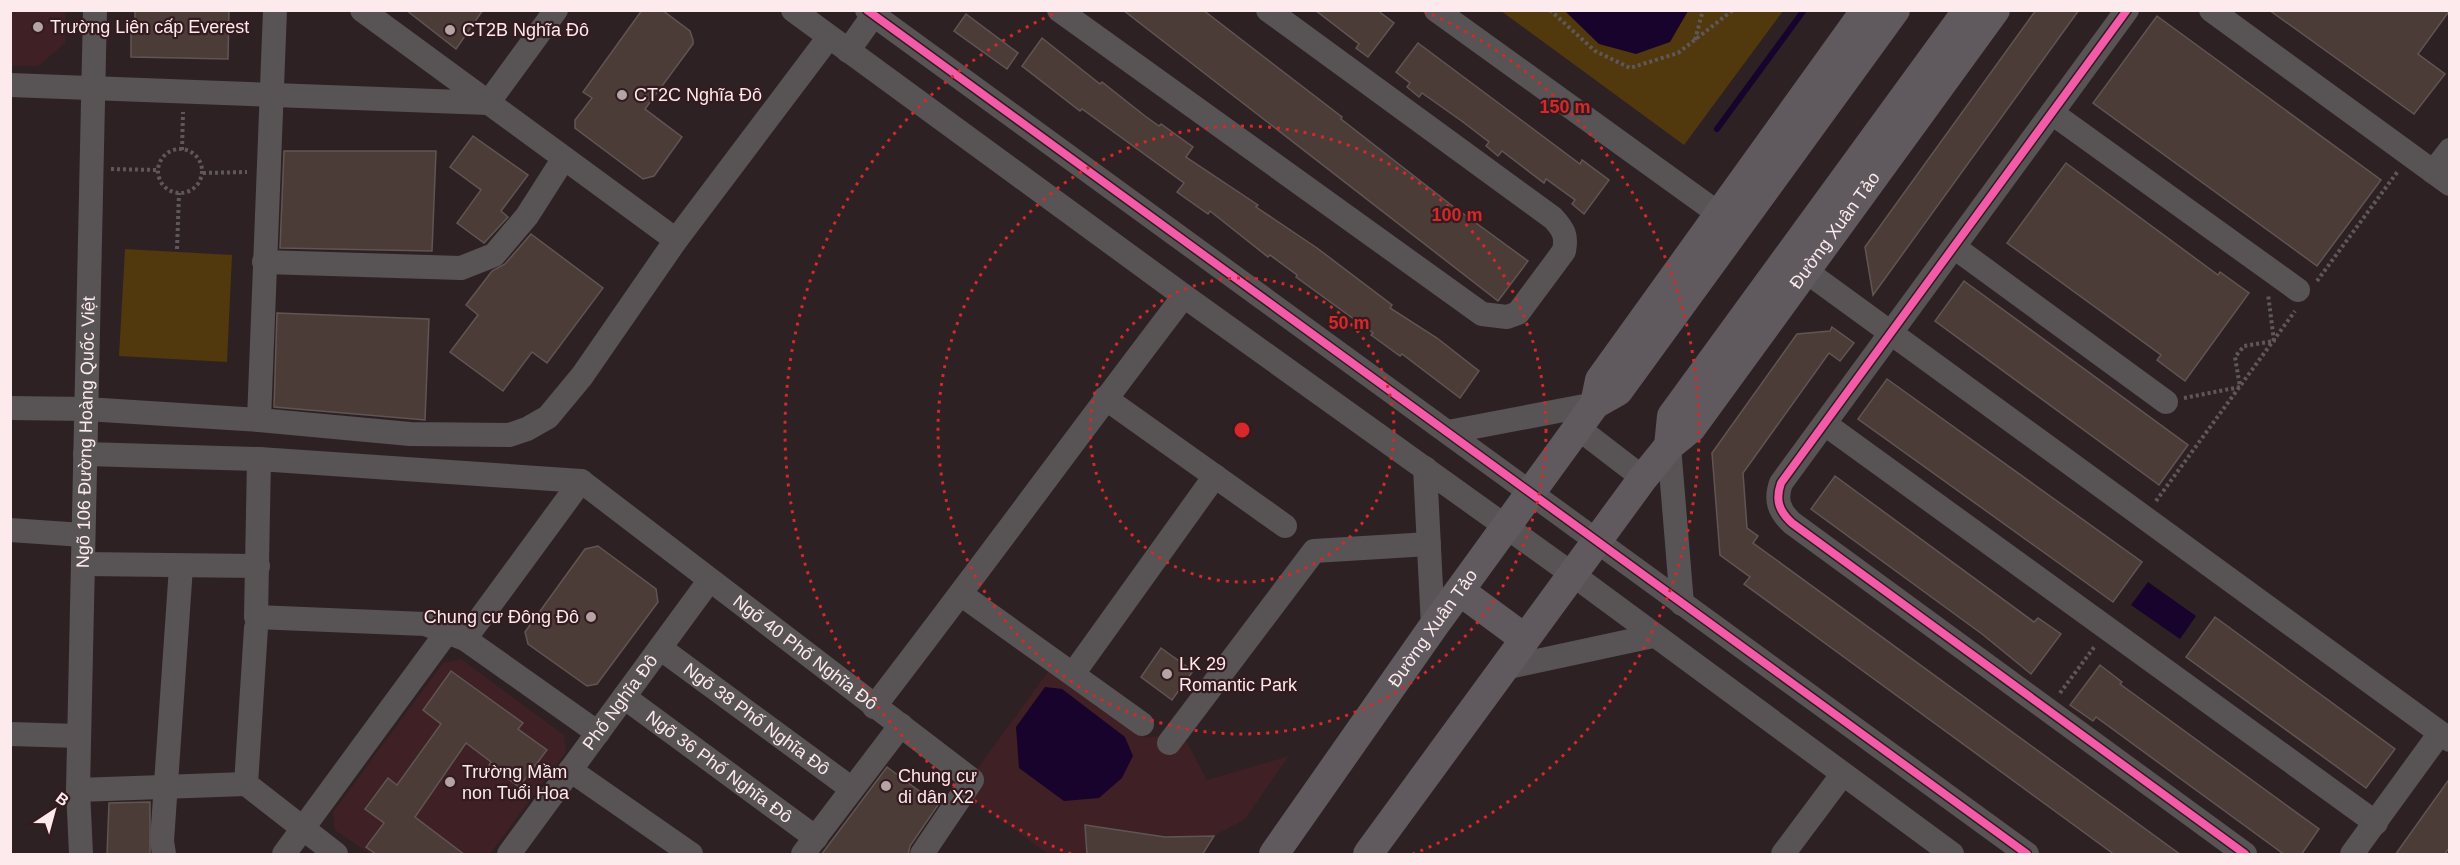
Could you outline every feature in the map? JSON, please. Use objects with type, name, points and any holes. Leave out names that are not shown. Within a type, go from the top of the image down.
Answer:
[{"type":"main road","name":"Đường Xuân Tảo","points":[[1728,220],[1866,10]]},
{"type":"main road","name":"Đường Xuân Tảo","points":[[1274,855],[1433,627],[1595,404],[1600,380],[1895,10]]},
{"type":"main road","name":"Đường Xuân Tảo","points":[[1368,855],[1643,478],[1669,446],[1691,428],[1797,264],[1968,10]]},
{"type":"main road","name":"Đường Xuân Tảo","points":[[1797,264],[1995,10]]},
{"type":"main road","points":[[1460,591],[1525,639]]},
{"type":"street","name":"Ngõ 106 Đường Hoàng Quốc Việt","points":[[81,855],[78,790],[95,10]]},
{"type":"street","points":[[259,420],[269,94],[274,10]]},
{"type":"street","points":[[362,10],[676,240]]},
{"type":"street","points":[[488,103],[556,10]]},
{"type":"street","points":[[794,10],[1184,296],[1572,574],[1952,855]]},
{"type":"street","points":[[1059,10],[1482,314],[1507,317],[1518,313],[1564,251],[1566,239],[1563,229],[1553,218],[1268,10]]},
{"type":"street","points":[[1436,10],[1728,220]]},
{"type":"street","points":[[2127,10],[1781,483],[1778,504],[1782,514],[2245,855]]},
{"type":"street","points":[[2211,10],[2441,178],[2450,150]]},
{"type":"street","points":[[10,408],[86,409],[259,420],[410,434],[509,435],[527,429],[548,417],[582,375],[676,240],[838,44],[872,12],[2027,855]]},
{"type":"street","points":[[10,85],[92,86],[488,103]]},
{"type":"street","points":[[2052,113],[2303,294]]},
{"type":"street","points":[[264,262],[461,268],[494,255],[527,216],[564,158]]},
{"type":"street","points":[[1954,247],[2166,402]]},
{"type":"street","points":[[1797,264],[2445,737],[2352,855]]},
{"type":"street","points":[[874,707],[962,595],[1105,398],[1184,296]]},
{"type":"street","points":[[1105,398],[1285,526]]},
{"type":"street","points":[[1448,432],[1595,404]]},
{"type":"street","points":[[1825,424],[2376,823]]},
{"type":"street","points":[[1578,428],[1643,478]]},
{"type":"street","points":[[1669,446],[1682,604]]},
{"type":"street","points":[[85,454],[259,459],[581,481]]},
{"type":"street","points":[[246,784],[256,622],[259,459]]},
{"type":"street","points":[[1425,468],[1433,627]]},
{"type":"street","points":[[1073,674],[1215,476]]},
{"type":"street","points":[[284,855],[581,481]]},
{"type":"street","name":"Ngõ 40 Phố Nghĩa Đô","points":[[581,481],[972,780],[922,855]]},
{"type":"street","points":[[10,530],[83,535]]},
{"type":"street","points":[[1169,743],[1314,551],[1429,544]]},
{"type":"street","points":[[82,564],[181,567],[258,566]]},
{"type":"street","points":[[164,855],[162,841],[181,567]]},
{"type":"street","name":"Phố Nghĩa Đô","points":[[518,851],[570,770],[709,581]]},
{"type":"street","points":[[962,595],[1142,724]]},
{"type":"street","points":[[256,622],[425,624],[456,636],[598,733]]},
{"type":"street","points":[[1504,668],[1653,636]]},
{"type":"street","name":"Ngõ 38 Phố Nghĩa Đô","points":[[660,648],[852,789]]},
{"type":"street","name":"Ngõ 36 Phố Nghĩa Đô","points":[[624,697],[809,846]]},
{"type":"street","points":[[809,846],[901,725]]},
{"type":"street","points":[[10,734],[79,736]]},
{"type":"street","points":[[570,770],[691,855]]},
{"type":"street","points":[[1783,855],[1842,775]]},
{"type":"street","points":[[78,790],[246,784],[336,855]]},
{"type":"path","points":[[1550,10],[1595,51],[1630,68],[1678,53],[1733,10]]},
{"type":"path","points":[[1695,40],[1703,10]]},
{"type":"path","points":[[182,150],[184,90]]},
{"type":"path","points":[[182,150],[193,153],[203,173],[196,187],[190,192],[179,193],[168,190],[158,170],[165,156],[171,151],[182,150]]},
{"type":"path","points":[[2153,506],[2274,340],[2303,294],[2400,168]]},
{"type":"path","points":[[90,169],[158,170]]},
{"type":"path","points":[[203,173],[267,172]]},
{"type":"path","points":[[177,249],[179,193]]},
{"type":"path","points":[[2267,284],[2274,340]]},
{"type":"path","points":[[2240,387],[2235,357],[2244,346],[2274,340]]},
{"type":"path","points":[[2166,402],[2240,387]]},
{"type":"path","points":[[2055,701],[2101,638]]},
{"type":"shaded area","name":"Trường Liên cấp Everest","points":[[11,10],[66,11],[65,43],[38,66],[11,66]]},
{"type":"shaded area","points":[[1501,11],[1783,11],[1684,145]]},
{"type":"shaded area","points":[[1565,11],[1688,11],[1670,42],[1636,54],[1599,44]]},
{"type":"shaded area","points":[[125,249],[232,255],[227,362],[119,356]]},
{"type":"shaded area","points":[[2148,582],[2196,616],[2180,639],[2131,605]]},
{"type":"shaded area","name":"Trường Mầm non Tuổi Hoa","points":[[461,659],[564,735],[566,752],[490,854],[370,854],[335,830],[333,812],[443,663]]},
{"type":"shaded area","points":[[1050,669],[1144,737],[1183,735],[1207,780],[1289,756],[1245,819],[1214,836],[1202,854],[1048,854],[961,791]]},
{"type":"shaded area","points":[[1045,687],[1062,689],[1125,737],[1133,756],[1122,778],[1099,798],[1064,801],[1019,768],[1016,727]]},
{"type":"building","points":[[135,10],[229,10],[228,59],[131,57],[131,28],[135,28]]},
{"type":"building","name":"CT2B Nghĩa Đô","points":[[406,10],[483,10],[456,49]]},
{"type":"building","name":"CT2C Nghĩa Đô","points":[[642,10],[662,10],[690,31],[693,40],[693,44],[645,109],[682,137],[654,176],[643,179],[575,128],[575,120],[592,98],[583,92]]},
{"type":"building","points":[[1123,10],[1203,10],[1450,204],[1528,261],[1498,301]]},
{"type":"building","points":[[1315,10],[1377,10],[1394,23],[1368,57],[1356,48],[1359,44]]},
{"type":"building","points":[[2036,10],[2079,10],[1873,295],[1865,247]]},
{"type":"building","points":[[2269,10],[2450,10],[2418,54],[2445,74],[2414,114]]},
{"type":"building","points":[[966,14],[1018,53],[1007,69],[954,31]]},
{"type":"building","points":[[2157,16],[2381,180],[2317,266],[2093,103]]},
{"type":"building","points":[[1042,38],[1100,84],[1102,82],[1159,126],[1161,124],[1193,147],[1186,157],[1317,248],[1392,305],[1390,308],[1437,338],[1479,371],[1460,398],[1402,354],[1400,356],[1371,335],[1373,333],[1296,277],[1297,275],[1270,255],[1268,257],[1210,211],[1208,214],[1177,192],[1184,183],[1082,109],[1080,111],[1022,66]]},
{"type":"building","points":[[1418,43],[1580,164],[1582,160],[1609,180],[1584,214],[1572,204],[1575,200],[1546,179],[1544,183],[1502,151],[1498,156],[1486,146],[1489,142],[1463,122],[1422,93],[1419,97],[1407,87],[1410,83],[1396,72]]},
{"type":"building","points":[[473,136],[528,175],[501,211],[508,217],[484,243],[457,223],[481,190],[450,167]]},
{"type":"building","points":[[284,151],[436,151],[432,251],[280,248]]},
{"type":"building","points":[[2066,163],[2218,275],[2220,272],[2249,293],[2185,381],[2157,360],[2161,355],[2007,243]]},
{"type":"building","points":[[531,234],[603,288],[547,363],[532,352],[503,391],[450,352],[478,315],[466,305],[492,271],[505,264]]},
{"type":"building","points":[[1964,281],[2188,445],[2159,485],[1935,321]]},
{"type":"building","points":[[277,313],[429,319],[425,420],[274,407]]},
{"type":"building","points":[[1832,327],[1854,343],[1840,361],[1829,353],[1743,473],[1747,528],[1758,536],[1753,543],[2181,855],[2115,855],[1744,584],[1750,577],[1720,555],[1712,453],[1797,334],[1830,331]]},
{"type":"building","points":[[1887,379],[2142,562],[2113,602],[1858,419]]},
{"type":"building","points":[[1835,476],[2034,622],[2038,618],[2061,634],[2031,674],[1982,634],[1811,509]]},
{"type":"building","name":"Chung cư Đông Đô","points":[[598,546],[656,589],[658,602],[597,684],[587,686],[528,644],[525,632],[585,549]]},
{"type":"building","points":[[2215,617],[2395,749],[2366,788],[2186,657]]},
{"type":"building","name":"LK 29 Romantic Park","points":[[1161,648],[1193,671],[1172,700],[1141,677]]},
{"type":"building","points":[[2100,665],[2122,682],[2120,684],[2319,829],[2301,855],[2285,855],[2096,717],[2093,721],[2070,705]]},
{"type":"building","points":[[451,671],[523,723],[518,729],[547,750],[519,787],[489,765],[491,762],[466,743],[415,817],[465,855],[377,855],[366,847],[384,823],[365,809],[388,778],[397,785],[441,724],[423,710]]},
{"type":"building","name":"Chung cư di dân X2","points":[[887,767],[938,805],[910,846],[908,855],[821,855]]},
{"type":"building","points":[[2450,778],[2450,847],[2444,855],[2395,855]]},
{"type":"building","points":[[150,802],[150,855],[107,855],[109,803]]},
{"type":"building","points":[[1085,825],[1165,837],[1214,836],[1202,855],[1087,855]]},
{"type":"waterway","points":[[1717,129],[1804,10]]},
{"type":"cycle path","points":[[867,10],[2027,854]]},
{"type":"cycle path","points":[[2127,10],[1781,483],[1778,500],[1781,510],[1792,523],[2245,854]]},
{"type":"place","name":"Trường Liên cấp Everest","points":[[38,27]]},
{"type":"place","name":"CT2B Nghĩa Đô","points":[[450,30]]},
{"type":"place","name":"CT2C Nghĩa Đô","points":[[622,95]]},
{"type":"place","name":"Chung cư Đông Đô","points":[[591,617]]},
{"type":"place","name":"LK 29 Romantic Park","points":[[1167,674]]},
{"type":"place","name":"Trường Mầm non Tuổi Hoa","points":[[450,782]]},
{"type":"place","name":"Chung cư di dân X2","points":[[886,786]]}]
